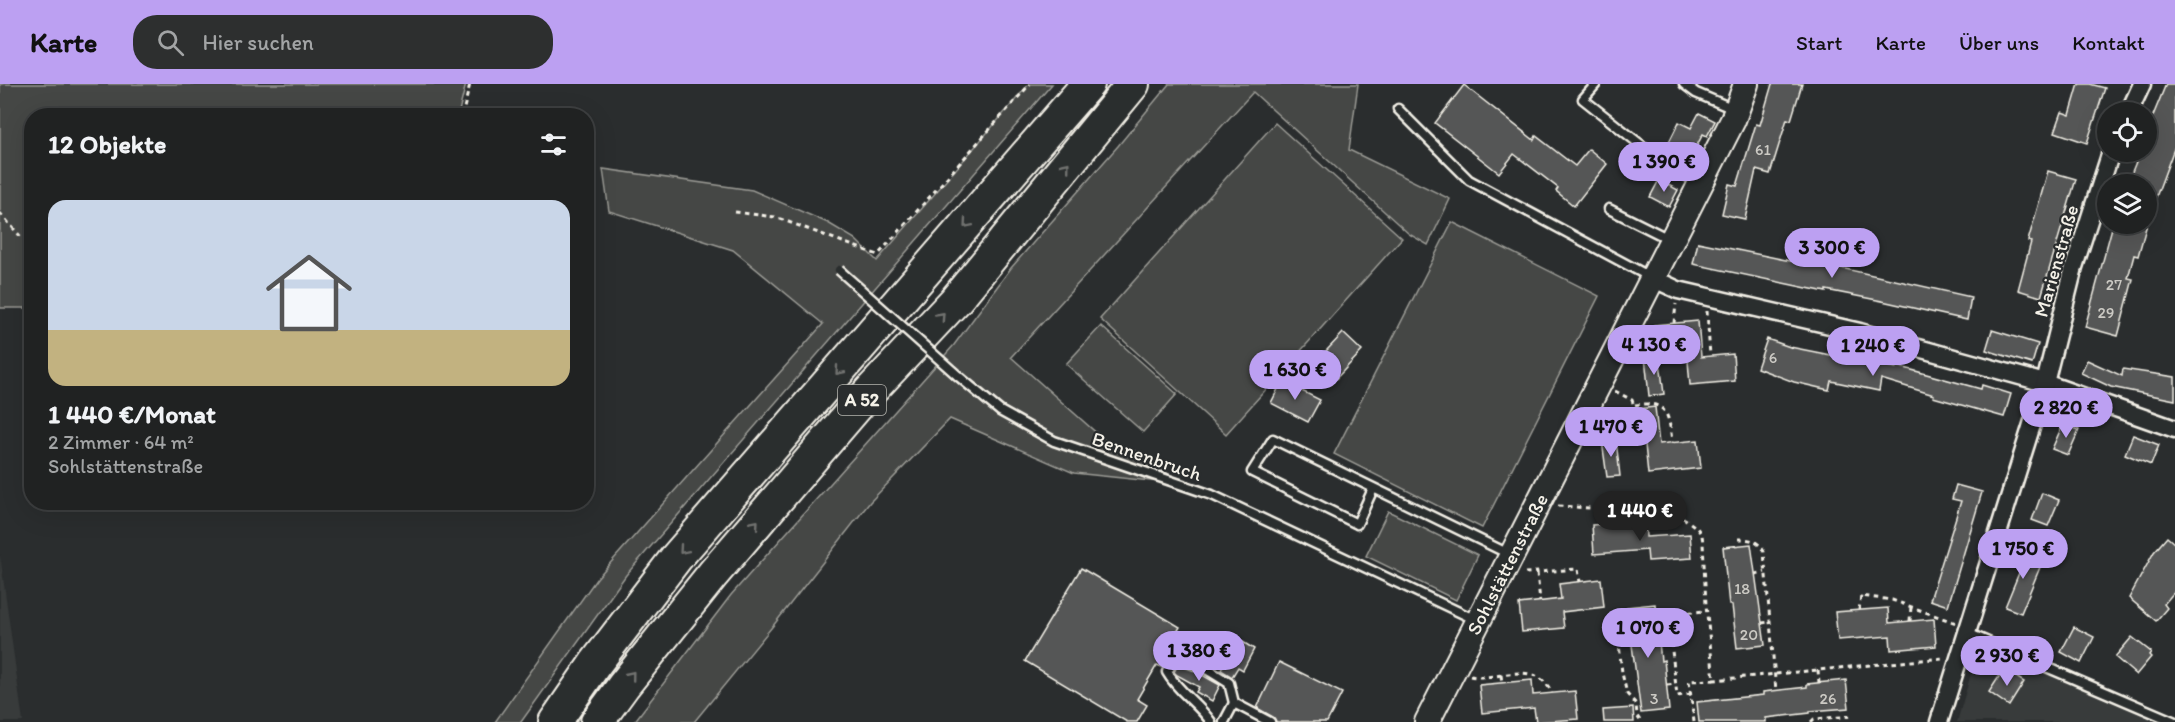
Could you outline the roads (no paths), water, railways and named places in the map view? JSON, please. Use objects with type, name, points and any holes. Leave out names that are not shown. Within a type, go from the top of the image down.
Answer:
[{"type":"highway","name":"A 52","points":[[555,722],[595,664],[676,558],[1088,84]]},
{"type":"highway","name":"A 52","points":[[597,722],[713,574],[862,400],[955,301],[1133,84]]},
{"type":"street","name":"Sohlstättenstraße","points":[[1427,722],[1700,183],[1736,110],[1746,84]]},
{"type":"street","points":[[2134,102],[2142,84]]},
{"type":"street","name":"Marienstraße","points":[[1939,722],[2045,383],[2074,267],[2108,162]]},
{"type":"street","points":[[1652,278],[1670,288],[1706,298],[1860,332],[2045,383],[2175,429]]},
{"type":"lane","points":[[1596,84],[1583,99],[1665,164],[1700,183]]},
{"type":"lane","points":[[1684,84],[1696,93],[1736,110]]},
{"type":"lane","points":[[1398,109],[1469,180],[1652,278]]},
{"type":"lane","points":[[1609,209],[1671,240]]},
{"type":"lane","name":"Bennenbruch","points":[[839,270],[1000,411],[1054,441],[1212,495],[1479,621]]},
{"type":"lane","points":[[1373,489],[1357,524],[1252,472],[1273,439],[1373,489],[1507,565]]},
{"type":"lane","points":[[1968,630],[2175,722]]},
{"type":"lane","points":[[1210,722],[1194,701],[1175,686],[1167,672],[1175,657],[1205,668],[1229,683],[1234,703],[1224,722]]},
{"type":"lane","points":[[1234,703],[1270,722]]}]
